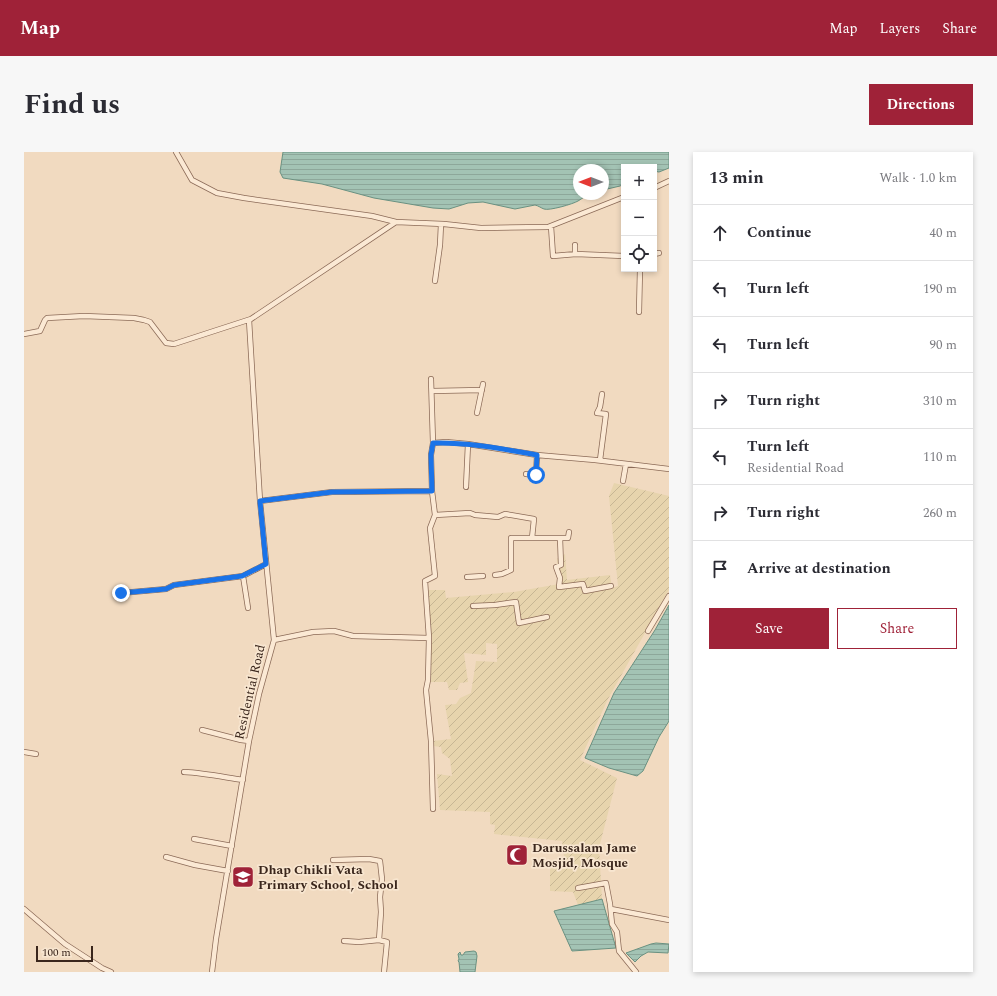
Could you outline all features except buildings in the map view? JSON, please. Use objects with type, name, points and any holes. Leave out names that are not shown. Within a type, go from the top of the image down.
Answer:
[{"type":"street","points":[[176,152],[192,180],[217,193],[372,216],[396,222],[481,228],[548,227],[621,199]]},
{"type":"street","points":[[657,187],[669,181]]},
{"type":"street","points":[[24,334],[40,331],[47,318],[84,316],[134,318],[150,322],[166,343],[174,344],[249,320],[396,222]]},
{"type":"street","points":[[435,281],[440,245],[441,224]]},
{"type":"street","points":[[551,226],[553,256],[575,254],[621,256]]},
{"type":"street","points":[[575,254],[576,245]]},
{"type":"street","points":[[639,312],[640,272]]},
{"type":"street","name":"Residential Road","points":[[212,972],[216,939],[249,741],[259,694],[274,640],[260,501],[249,320]]},
{"type":"street","points":[[431,379],[433,443],[431,455],[432,491],[435,515],[430,528],[435,576],[425,581],[429,638],[428,680],[426,690],[431,741],[433,809]]},
{"type":"street","points":[[477,413],[483,384]]},
{"type":"street","points":[[432,391],[482,390]]},
{"type":"street","points":[[600,460],[606,414],[597,413],[600,407],[602,394]]},
{"type":"street","points":[[433,443],[446,442],[468,444],[537,455],[600,460],[669,469]]},
{"type":"street","points":[[466,487],[468,444]]},
{"type":"street","points":[[526,474],[536,475],[537,455]]},
{"type":"street","points":[[623,481],[626,464]]},
{"type":"street","points":[[260,501],[332,492],[432,491]]},
{"type":"street","points":[[435,515],[470,513],[475,515],[498,517],[505,514],[534,519],[532,538]]},
{"type":"street","points":[[495,575],[511,570],[511,538],[568,538],[569,532]]},
{"type":"street","points":[[560,538],[561,565],[556,567],[560,578],[559,587],[583,584],[584,591],[611,586]]},
{"type":"street","points":[[121,593],[166,589],[174,585],[242,576],[266,564]]},
{"type":"street","points":[[242,576],[248,608]]},
{"type":"street","points":[[467,577],[483,576]]},
{"type":"street","points":[[648,631],[669,596]]},
{"type":"street","points":[[473,606],[516,602],[519,623],[547,617]]},
{"type":"street","points":[[274,640],[313,632],[334,630],[353,636],[429,638]]},
{"type":"street","points":[[202,730],[249,741]]},
{"type":"street","points":[[24,752],[36,754]]},
{"type":"street","points":[[184,772],[197,772],[243,780]]},
{"type":"street","points":[[194,839],[232,846]]},
{"type":"street","points":[[166,857],[195,865],[228,871]]},
{"type":"street","points":[[333,860],[369,859],[380,861],[382,879],[379,940]]},
{"type":"street","points":[[578,888],[606,883],[612,924],[617,932],[619,951],[636,972]]},
{"type":"street","points":[[24,909],[65,944],[102,968],[111,972]]},
{"type":"street","points":[[611,909],[669,920]]},
{"type":"street","points":[[344,941],[359,942],[379,940],[387,942],[384,972]]},
{"type":"shaded area","points":[[283,152],[669,152],[669,168],[659,172],[657,172],[657,164],[621,164],[621,186],[609,189],[609,164],[573,164],[573,200],[579,200],[556,208],[547,209],[535,205],[515,209],[483,202],[468,203],[449,209],[433,208],[374,198],[322,184],[283,178],[280,172]]},
{"type":"shaded area","points":[[614,483],[669,496],[669,590],[608,699],[580,760],[617,778],[599,848],[602,899],[578,905],[573,892],[550,891],[550,869],[565,864],[562,841],[494,834],[495,825],[490,824],[490,812],[440,810],[437,774],[452,776],[450,759],[442,753],[441,747],[433,746],[433,741],[451,739],[445,705],[456,704],[460,698],[471,693],[476,661],[497,662],[497,644],[486,643],[486,655],[464,653],[468,682],[460,683],[457,690],[449,690],[447,682],[430,682],[431,659],[426,590],[445,590],[446,598],[514,592],[559,584],[557,559],[565,554],[567,580],[610,575],[612,588],[618,586],[609,496]]},
{"type":"shaded area","points":[[669,605],[669,721],[659,737],[643,771],[637,776],[609,768],[585,758],[614,693],[655,630]]},
{"type":"shaded area","points":[[602,899],[616,948],[572,951],[554,911]]},
{"type":"shaded area","points":[[651,944],[669,944],[668,953],[648,952],[635,962],[626,953]]},
{"type":"shaded area","points":[[460,952],[461,955],[463,955],[465,952],[476,952],[477,956],[475,972],[460,972],[458,954]]},
{"type":"place","name":"Darussalam Jame Mosjid, Mosque","points":[[517,855]]},
{"type":"place","name":"Dhap Chikli Vata Primary School, School","points":[[243,877]]},
{"type":"route","points":[[121,593],[166,589],[174,585],[242,576],[266,564],[260,501],[332,492],[432,491],[431,455],[433,443],[446,442],[468,444],[537,455],[536,475]]}]
